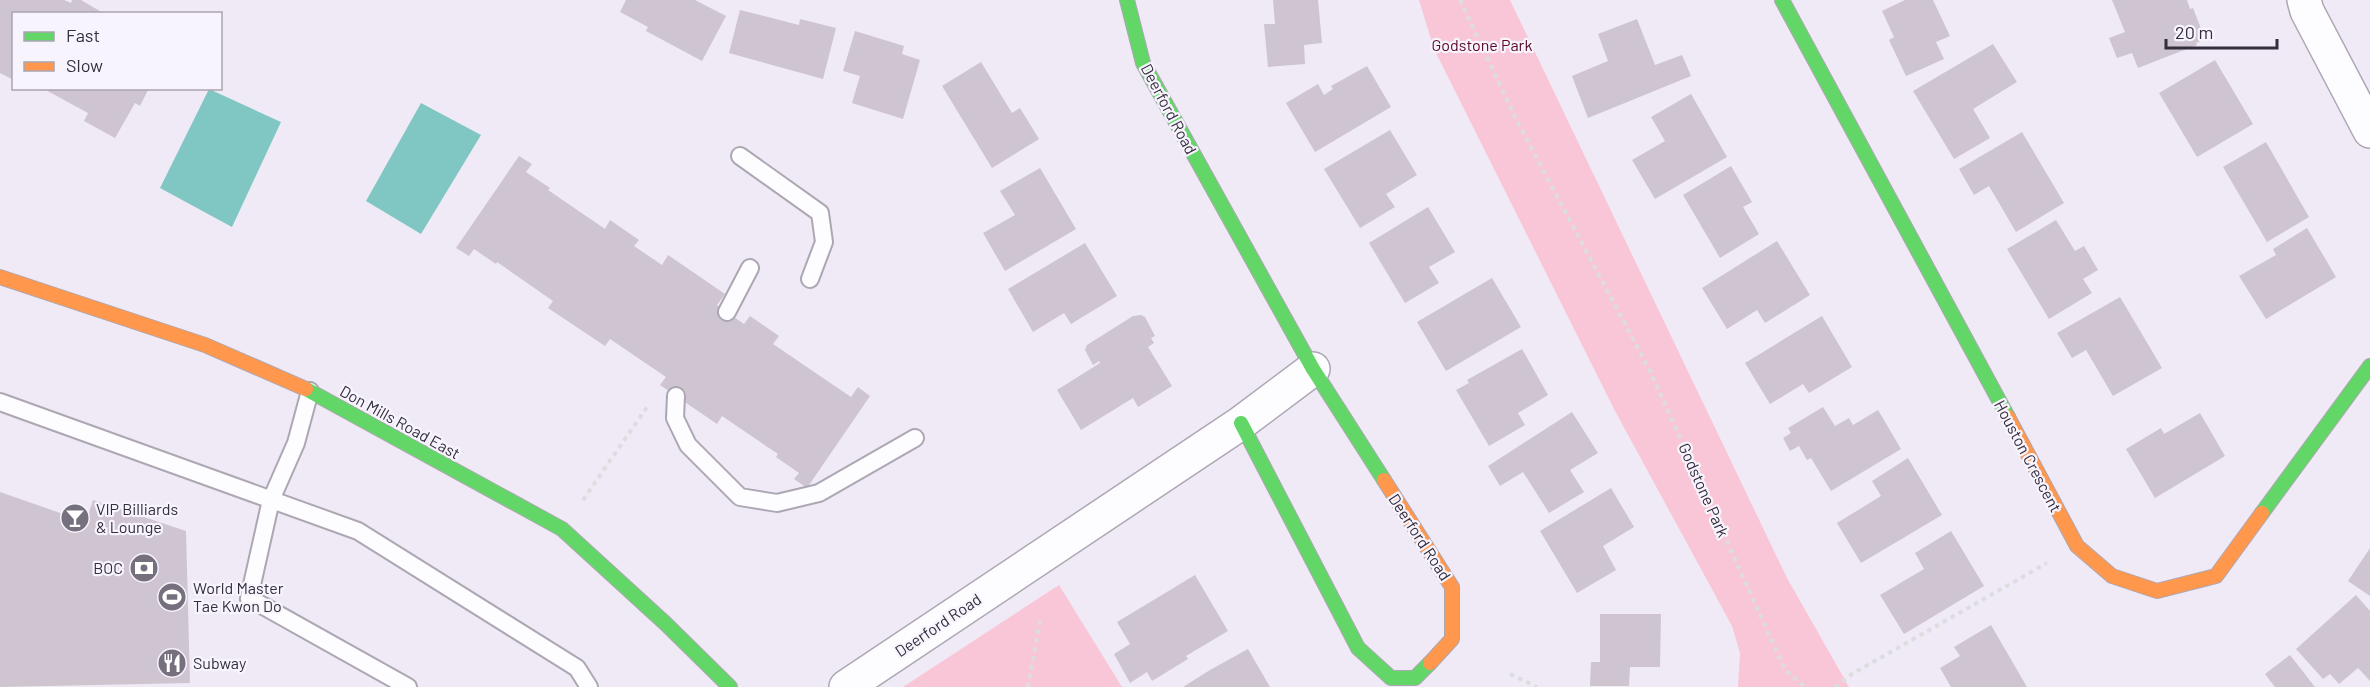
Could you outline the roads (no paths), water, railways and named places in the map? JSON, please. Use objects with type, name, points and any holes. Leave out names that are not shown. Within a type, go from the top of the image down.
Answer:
[{"type":"street","name":"Deerford Road","points":[[1127,0],[1143,63],[1313,369],[1452,587],[1452,639],[1415,678],[1391,678],[1358,648],[1241,423]]},
{"type":"street","name":"Houston Crescent","points":[[1782,0],[2077,546],[2112,576],[2157,591],[2216,576],[2370,366]]},
{"type":"street","points":[[2304,0],[2307,11],[2370,130]]},
{"type":"street","name":"Don Mills Road East","points":[[0,277],[205,345],[310,391],[562,529],[666,624],[730,687]]},
{"type":"street","name":"Deerford Road","points":[[846,687],[1241,423],[1313,369]]},
{"type":"lane","points":[[740,156],[820,213],[824,242],[810,279]]},
{"type":"lane","points":[[727,312],[750,268]]},
{"type":"lane","points":[[310,391],[296,443],[271,500],[249,598],[408,687]]},
{"type":"lane","points":[[676,396],[675,418],[687,445],[740,497],[777,503],[819,493],[915,438]]},
{"type":"lane","points":[[0,402],[358,531],[578,668],[588,687]]},
{"type":"place","name":"VIP Billiards & Lounge","points":[[75,518]]},
{"type":"place","name":"BOC","points":[[144,568]]},
{"type":"place","name":"World Master Tae Kwon Do","points":[[172,597]]},
{"type":"place","name":"Subway","points":[[172,663]]},
{"type":"park label","name":"Godstone Park","points":[[1482,45]]}]
